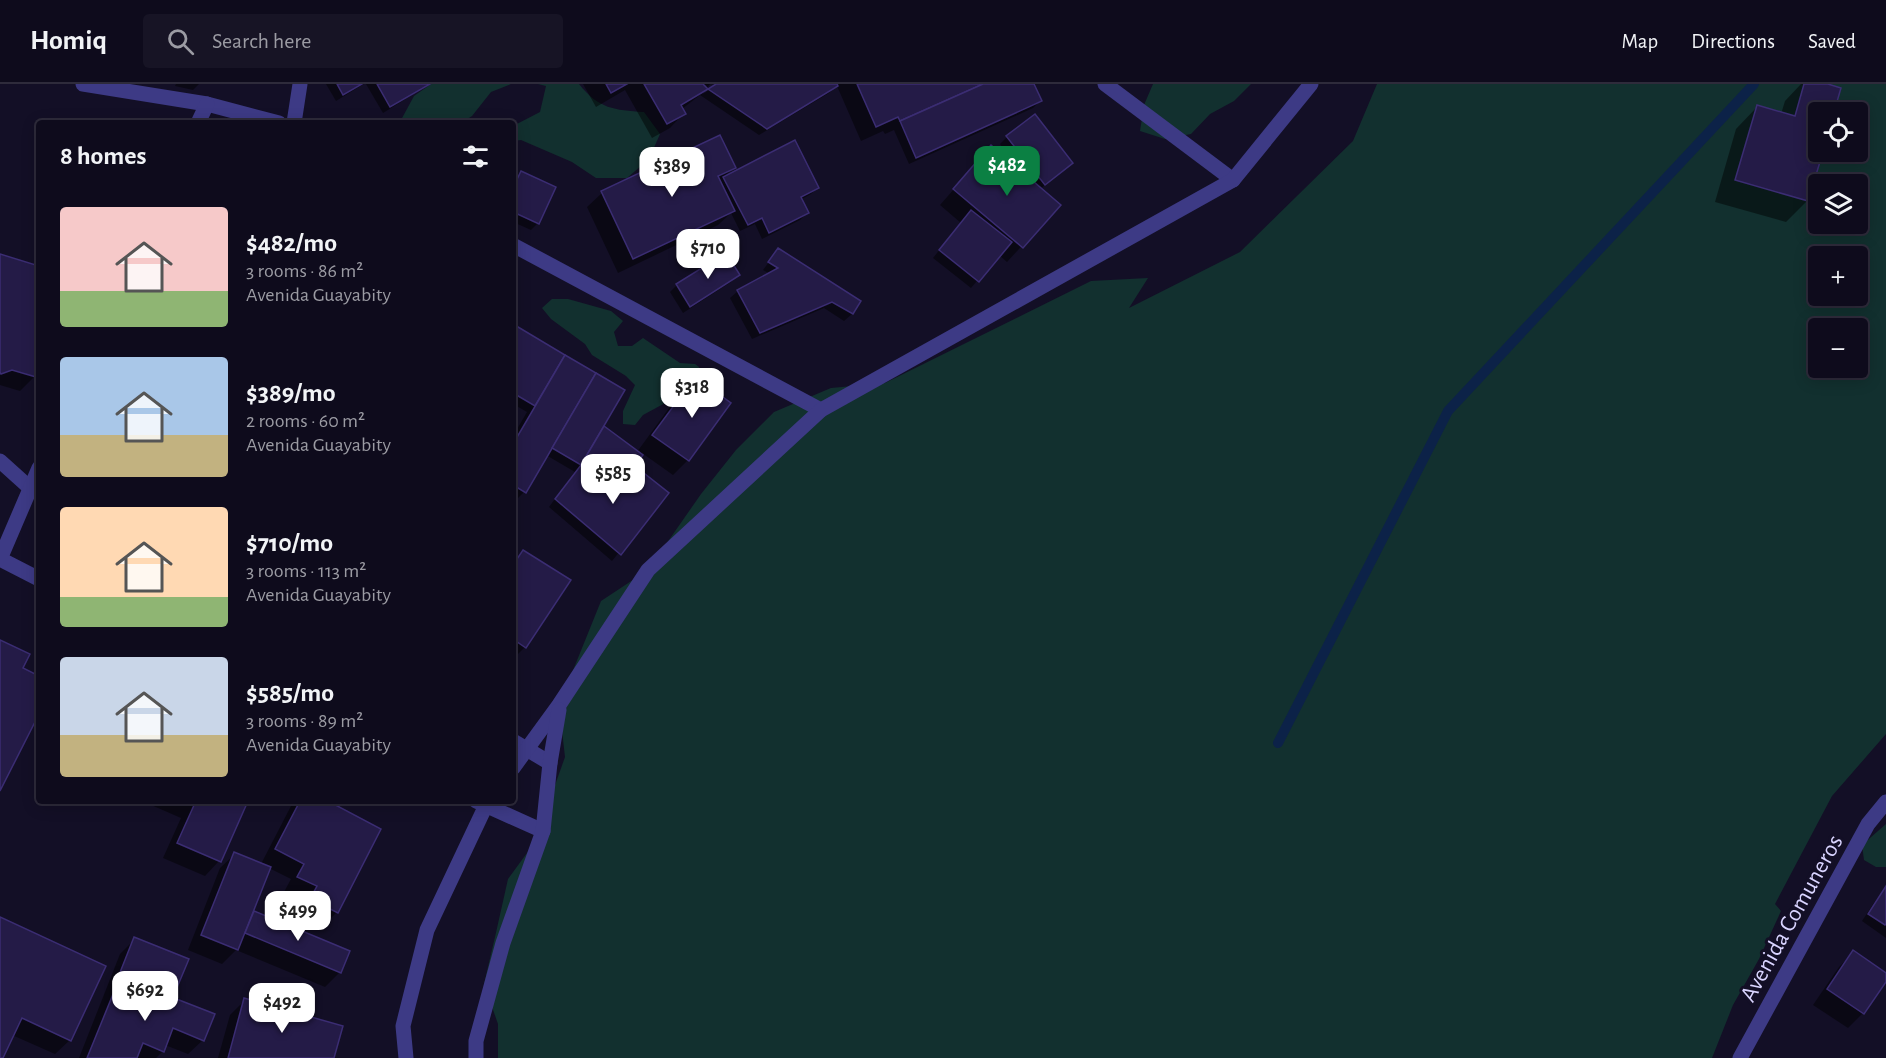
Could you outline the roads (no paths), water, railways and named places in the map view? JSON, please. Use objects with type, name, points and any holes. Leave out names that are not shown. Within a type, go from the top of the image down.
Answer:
[{"type":"street","points":[[83,84],[207,104],[268,120]]},
{"type":"street","points":[[294,120],[300,84]]},
{"type":"street","points":[[1105,84],[1233,180]]},
{"type":"street","points":[[516,764],[560,705],[648,570],[821,410],[1233,180],[1311,84]]},
{"type":"street","points":[[199,120],[207,104]]},
{"type":"street","points":[[516,246],[821,410]]},
{"type":"street","points":[[0,461],[34,490],[0,559],[36,577]]},
{"type":"street","points":[[477,1058],[476,1041],[503,943],[543,831],[550,764],[560,705]]},
{"type":"street","points":[[516,743],[550,764]]},
{"type":"street","name":"Avenida Comuneros","points":[[1740,1058],[1868,824],[1886,802]]},
{"type":"street","points":[[405,1058],[403,1026],[427,930],[482,804]]},
{"type":"street","points":[[487,804],[543,831]]},
{"type":"waterway","points":[[1278,743],[1448,411],[1754,84]]}]
